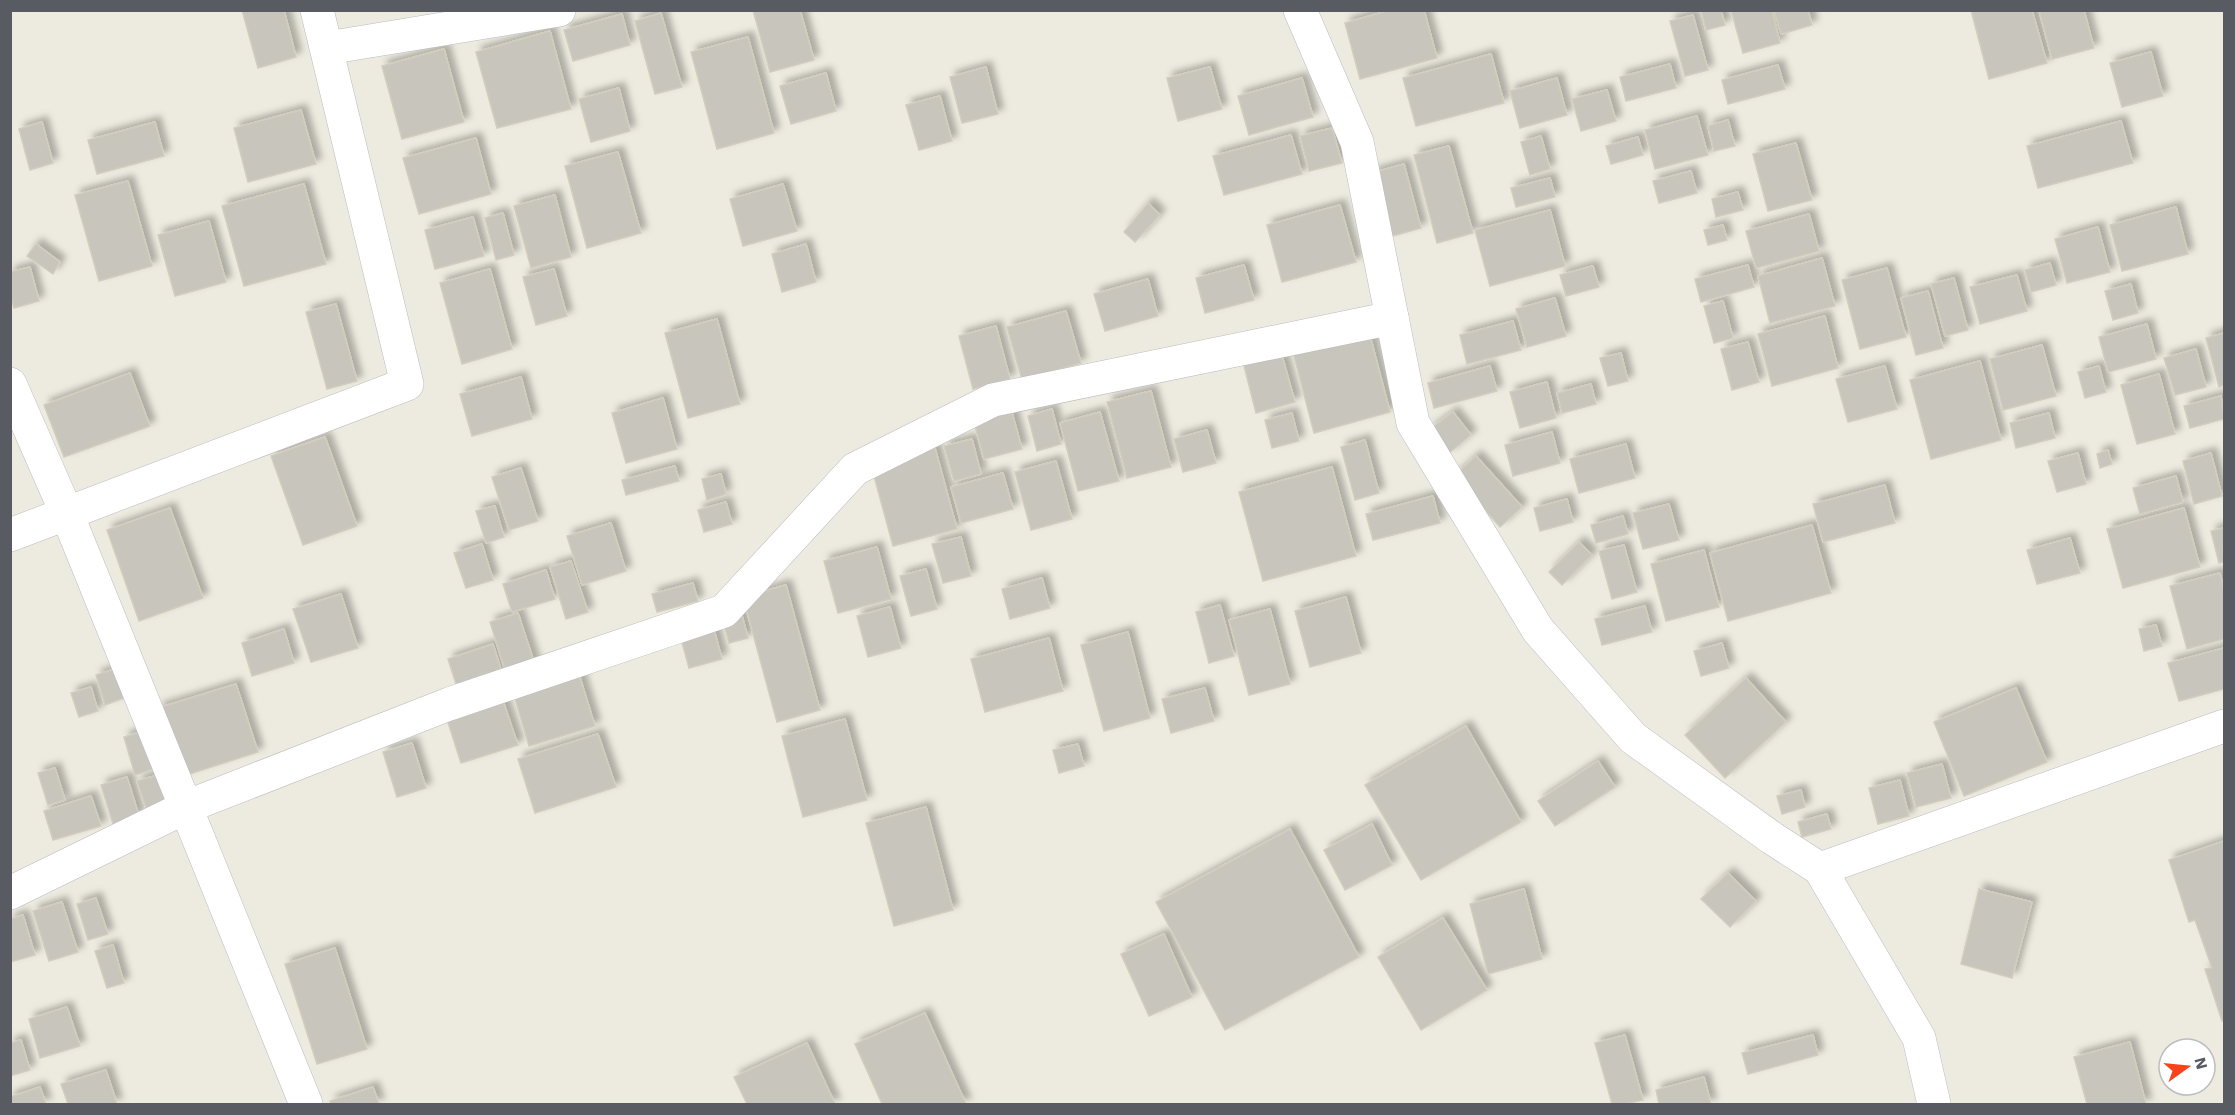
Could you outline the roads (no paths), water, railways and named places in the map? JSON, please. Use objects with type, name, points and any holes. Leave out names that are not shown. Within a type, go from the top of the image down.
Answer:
[{"type":"street","points":[[10,535],[407,384],[317,10]]},
{"type":"street","points":[[327,48],[559,10]]},
{"type":"street","points":[[1300,10],[1357,142],[1413,423],[1538,630],[1634,738],[1772,838],[1820,869],[1919,1038],[1934,1104]]},
{"type":"street","points":[[10,893],[186,807],[449,705],[724,611],[855,469],[993,400],[1392,318]]},
{"type":"street","points":[[10,384],[67,514],[306,1104]]},
{"type":"street","points":[[1820,869],[2224,726]]}]
